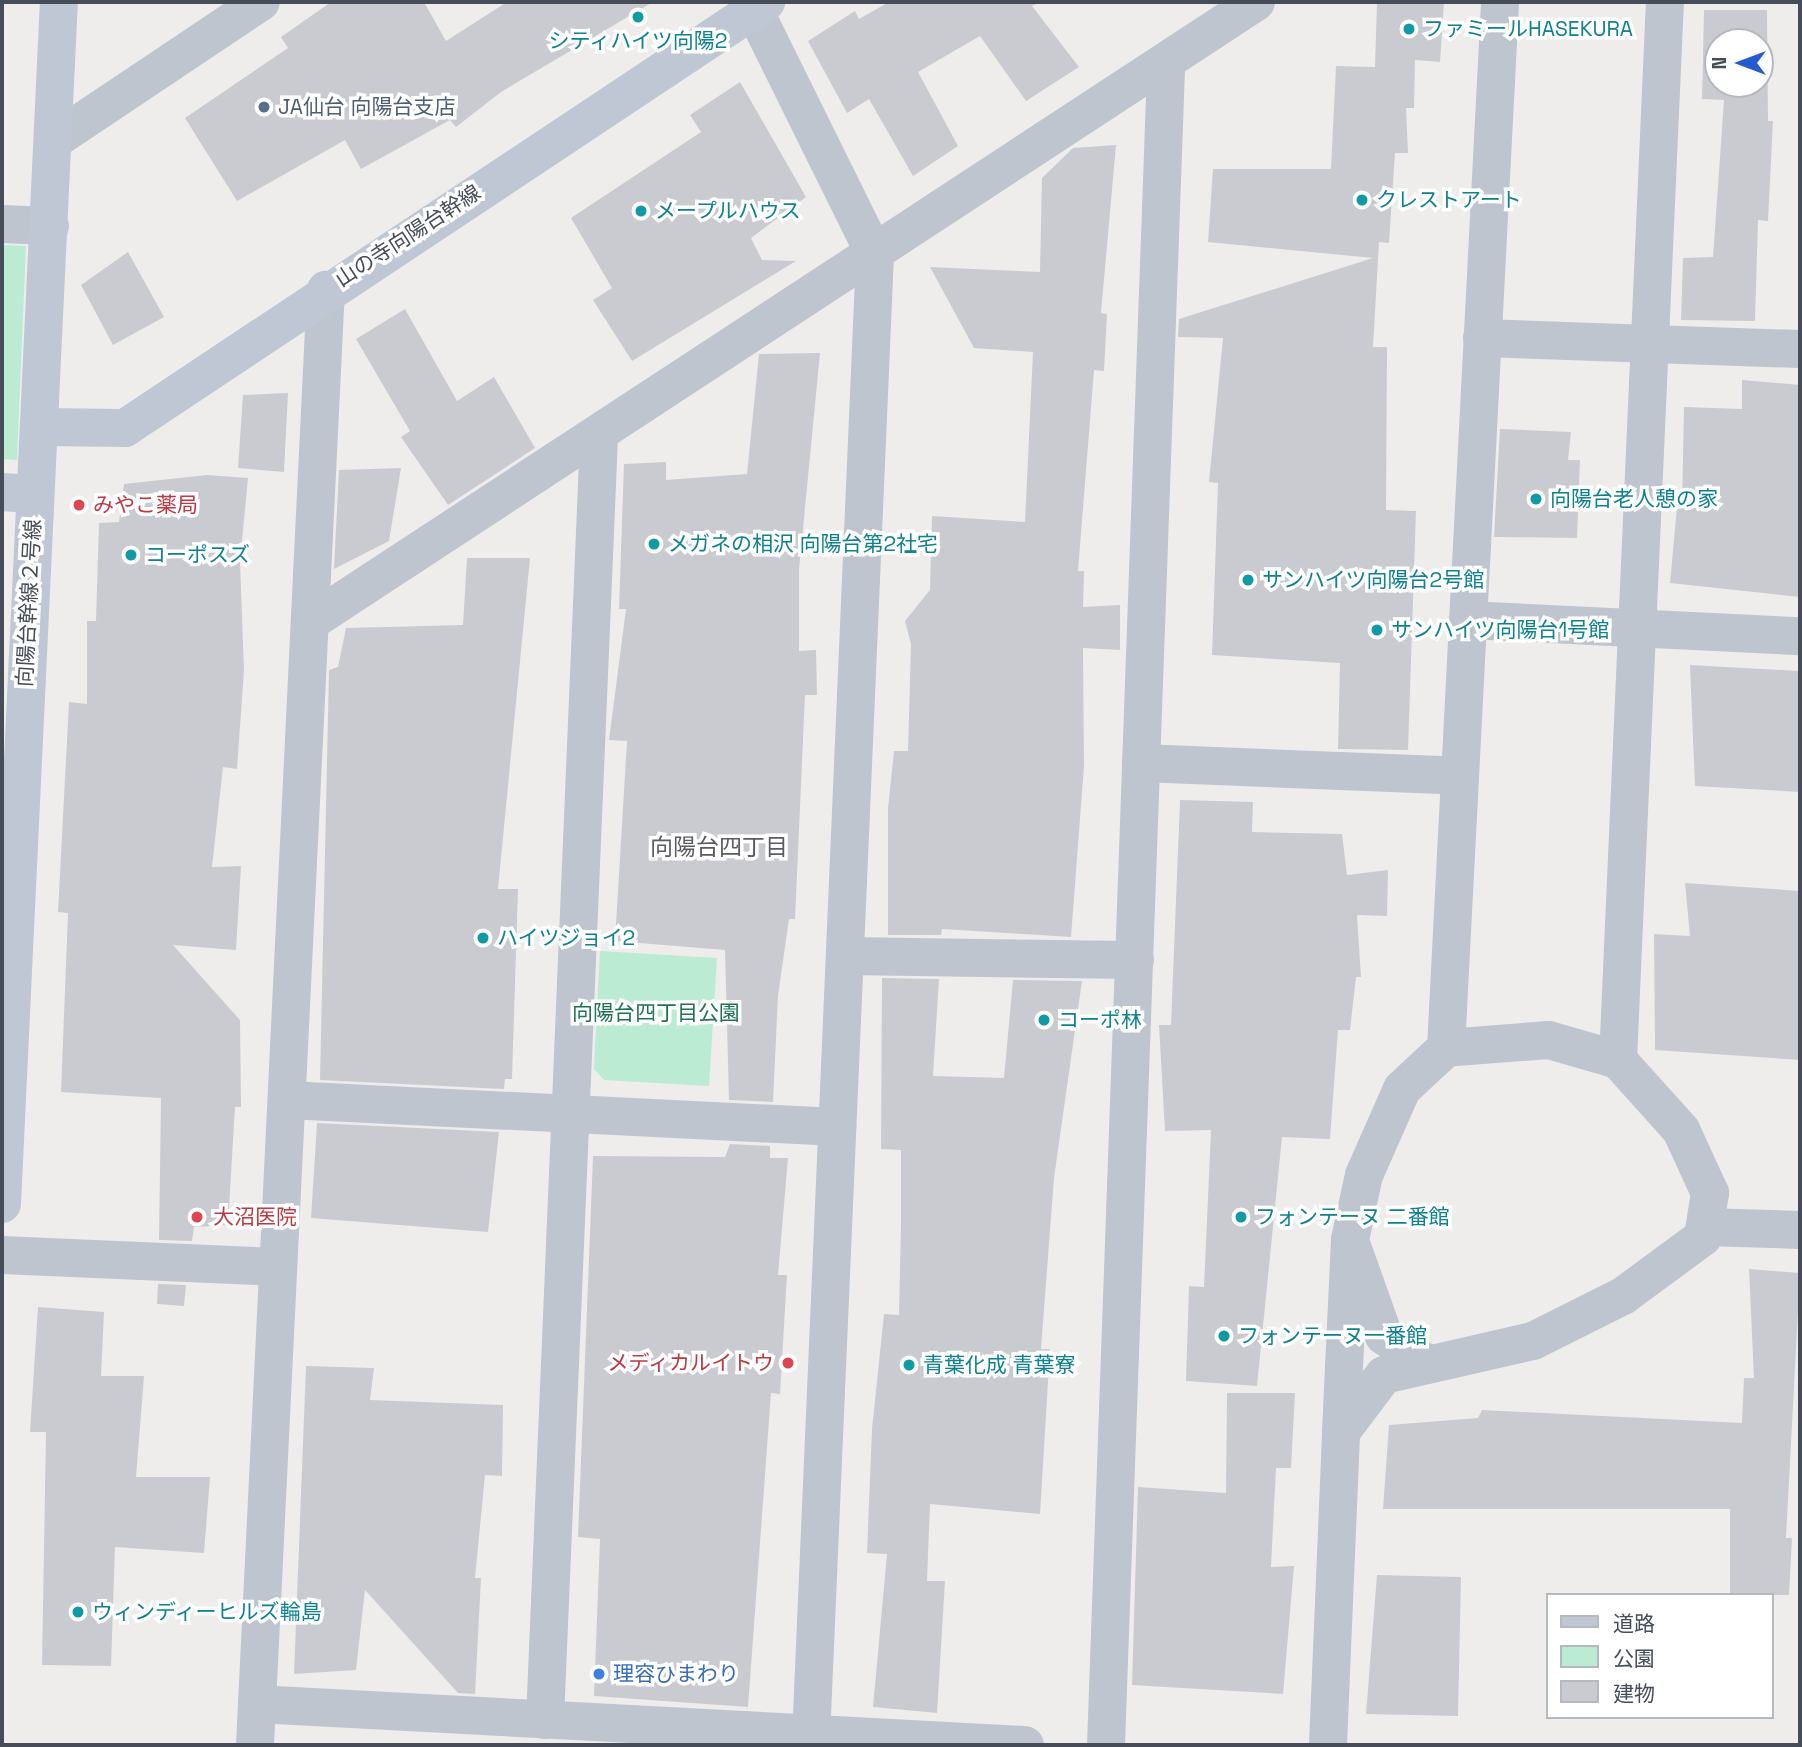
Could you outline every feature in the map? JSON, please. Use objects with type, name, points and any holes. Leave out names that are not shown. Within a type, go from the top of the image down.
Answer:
[{"type":"street","name":"向陽台幹線２号線","points":[[2,1204],[18,493],[41,427],[59,2]]},
{"type":"street","points":[[53,141],[261,2]]},
{"type":"street","points":[[310,622],[599,439],[1166,65],[1256,2]]},
{"type":"street","points":[[1446,1048],[1500,2]]},
{"type":"street","points":[[1618,1060],[1665,2]]},
{"type":"street","points":[[757,4],[875,255],[811,1736]]},
{"type":"street","name":"山の寺向陽台幹線","points":[[41,427],[125,428],[326,290],[757,4]]},
{"type":"street","points":[[1106,1745],[1166,65]]},
{"type":"street","points":[[2,224],[50,226]]},
{"type":"street","points":[[255,1745],[326,290]]},
{"type":"street","points":[[1482,338],[1800,349]]},
{"type":"street","points":[[545,1720],[599,439]]},
{"type":"street","points":[[1468,620],[1800,636]]},
{"type":"street","points":[[1141,763],[1460,776]]},
{"type":"street","points":[[845,956],[1135,960]]},
{"type":"street","points":[[1328,1745],[1341,1432],[1349,1240],[1364,1175],[1402,1089],[1446,1048],[1549,1040],[1618,1060],[1681,1130],[1710,1193],[1703,1237],[1623,1296],[1533,1341],[1384,1375],[1341,1432]]},
{"type":"street","points":[[287,1100],[837,1127]]},
{"type":"street","points":[[1704,1227],[1800,1230]]},
{"type":"street","points":[[1349,1240],[1384,1336],[1428,1364]]},
{"type":"street","points":[[2,1255],[278,1267]]},
{"type":"street","points":[[257,1704],[811,1736],[1025,1745]]},
{"type":"green space","points":[[2,245],[26,246],[17,460],[2,459]]},
{"type":"green space","name":"向陽台四丁目公園","points":[[600,951],[717,958],[709,1086],[604,1080],[594,1069]]},
{"type":"building","points":[[331,2],[424,2],[446,41],[507,2],[653,2],[501,92],[456,127],[450,120],[361,169],[345,140],[237,201],[185,118],[288,48],[281,37]]},
{"type":"building","points":[[889,2],[1040,2],[1032,6],[1079,67],[1026,101],[980,36],[918,72],[958,146],[913,176],[869,99],[847,113],[808,41],[855,11],[859,19]]},
{"type":"building","points":[[1377,2],[1444,2],[1440,62],[1415,60],[1414,108],[1406,108],[1408,153],[1395,153],[1389,243],[1379,242],[1373,347],[1387,347],[1386,510],[1416,511],[1408,750],[1338,749],[1340,663],[1212,655],[1218,483],[1209,482],[1223,338],[1178,337],[1179,319],[1373,258],[1208,242],[1213,169],[1331,169],[1336,66],[1375,67]]},
{"type":"building","points":[[1704,10],[1767,10],[1767,28],[1704,28],[1704,98],[1768,98],[1768,121],[1773,121],[1768,221],[1758,220],[1755,321],[1681,320],[1683,258],[1713,257],[1724,100],[1702,99]]},
{"type":"building","points":[[740,82],[806,197],[751,238],[762,260],[796,261],[632,361],[593,300],[612,288],[571,218],[701,132],[690,115]]},
{"type":"building","points":[[1116,145],[1101,313],[1107,314],[1104,371],[1094,370],[1078,571],[1084,571],[1083,607],[1120,605],[1120,650],[1083,648],[1084,766],[1071,937],[942,929],[941,935],[888,935],[888,808],[894,751],[908,751],[911,644],[905,621],[930,590],[932,516],[1025,522],[1033,352],[974,348],[930,267],[1040,272],[1042,178],[1073,148]]},
{"type":"building","points":[[128,252],[164,317],[113,345],[81,285]]},
{"type":"building","points":[[405,309],[457,401],[494,377],[535,448],[448,505],[401,437],[410,431],[356,339]]},
{"type":"building","points":[[820,353],[799,570],[799,651],[816,650],[817,695],[805,695],[795,919],[789,919],[778,996],[773,1102],[729,1100],[725,950],[615,941],[627,741],[609,740],[626,609],[619,609],[624,464],[666,462],[666,480],[747,474],[759,354]]},
{"type":"building","points":[[1742,380],[1800,385],[1800,597],[1670,583],[1677,507],[1682,507],[1684,407],[1742,409]]},
{"type":"building","points":[[288,393],[284,472],[238,468],[243,395]]},
{"type":"building","name":"向陽台老人憩の家","points":[[1500,429],[1571,432],[1568,460],[1580,460],[1577,538],[1494,537]]},
{"type":"building","points":[[401,468],[389,541],[334,569],[339,470]]},
{"type":"building","points":[[207,475],[248,478],[240,562],[244,670],[237,769],[223,767],[212,867],[241,866],[236,950],[173,945],[240,1020],[241,1107],[235,1107],[228,1225],[194,1227],[192,1241],[159,1240],[161,1098],[61,1092],[68,913],[58,912],[69,702],[87,704],[87,621],[96,621],[99,523],[119,522],[124,484]]},
{"type":"building","points":[[467,558],[530,558],[498,889],[518,889],[512,1079],[505,1079],[504,1089],[320,1080],[329,670],[338,667],[346,628],[463,625]]},
{"type":"building","points":[[1690,665],[1800,671],[1800,792],[1695,786]]},
{"type":"building","points":[[1180,800],[1253,802],[1252,832],[1342,834],[1347,875],[1388,870],[1387,916],[1357,915],[1361,977],[1356,977],[1350,1030],[1338,1030],[1330,1139],[1282,1137],[1257,1386],[1186,1381],[1189,1286],[1204,1287],[1211,1130],[1165,1131],[1159,1025],[1171,1025]]},
{"type":"building","points":[[1685,883],[1800,891],[1800,1060],[1655,1050],[1654,934],[1690,936]]},
{"type":"building","points":[[882,978],[939,979],[933,1076],[1004,1078],[1013,980],[1082,981],[1054,1178],[1041,1349],[1050,1349],[1040,1514],[930,1504],[927,1581],[945,1581],[937,1713],[873,1707],[887,1554],[867,1553],[872,1429],[884,1314],[899,1315],[901,1224],[901,1150],[881,1149]]},
{"type":"building","points":[[317,1123],[499,1132],[488,1232],[311,1218]]},
{"type":"building","points":[[730,1144],[770,1146],[770,1158],[788,1158],[778,1275],[787,1275],[780,1394],[771,1393],[748,1707],[594,1696],[600,1539],[578,1537],[593,1156],[725,1157]]},
{"type":"building","points":[[1749,1269],[1800,1273],[1786,1538],[1792,1538],[1789,1595],[1730,1593],[1730,1509],[1383,1509],[1389,1425],[1478,1418],[1482,1410],[1742,1423],[1744,1378],[1754,1378]]},
{"type":"building","points":[[158,1284],[186,1285],[184,1306],[157,1304]]},
{"type":"building","points":[[38,1307],[104,1312],[101,1376],[144,1376],[136,1477],[210,1477],[204,1553],[115,1547],[111,1666],[42,1665],[46,1432],[30,1432]]},
{"type":"building","points":[[306,1366],[374,1368],[370,1400],[503,1405],[502,1476],[485,1475],[475,1578],[481,1578],[475,1694],[458,1693],[365,1590],[356,1670],[294,1674]]},
{"type":"building","points":[[1227,1393],[1295,1393],[1291,1468],[1276,1468],[1271,1567],[1294,1566],[1283,1694],[1132,1685],[1138,1487],[1226,1493]]},
{"type":"building","points":[[1377,1575],[1461,1577],[1458,1716],[1366,1714]]},
{"type":"place","name":"シティハイツ向陽2","points":[[638,17]]},
{"type":"place","name":"ファミールHASEKURA","points":[[1409,29]]},
{"type":"place","name":"JA仙台 向陽台支店","points":[[264,107]]},
{"type":"place","name":"クレストアート","points":[[1362,200]]},
{"type":"place","name":"メープルハウス","points":[[641,211]]},
{"type":"place","name":"向陽台老人憩の家","points":[[1536,499]]},
{"type":"place","name":"みやこ薬局","points":[[79,505]]},
{"type":"place","name":"メガネの相沢 向陽台第2社宅","points":[[654,544]]},
{"type":"place","name":"コーポスズ","points":[[131,555]]},
{"type":"place","name":"サンハイツ向陽台2号館","points":[[1248,580]]},
{"type":"place","name":"サンハイツ向陽台1号館","points":[[1377,630]]},
{"type":"place","name":"ハイツジョイ2","points":[[483,938]]},
{"type":"place","name":"コーポ林","points":[[1044,1020]]},
{"type":"place","name":"大沼医院","points":[[197,1217]]},
{"type":"place","name":"フォンテーヌ 二番館","points":[[1241,1217]]},
{"type":"place","name":"フォンテーヌ一番館","points":[[1224,1336]]},
{"type":"place","name":"メディカルイトウ","points":[[788,1363]]},
{"type":"place","name":"青葉化成 青葉寮","points":[[909,1365]]},
{"type":"place","name":"ウィンディーヒルズ輪島","points":[[78,1612]]},
{"type":"place","name":"理容ひまわり","points":[[599,1674]]},
{"type":"district","name":"向陽台四丁目","points":[[719,847]]}]
